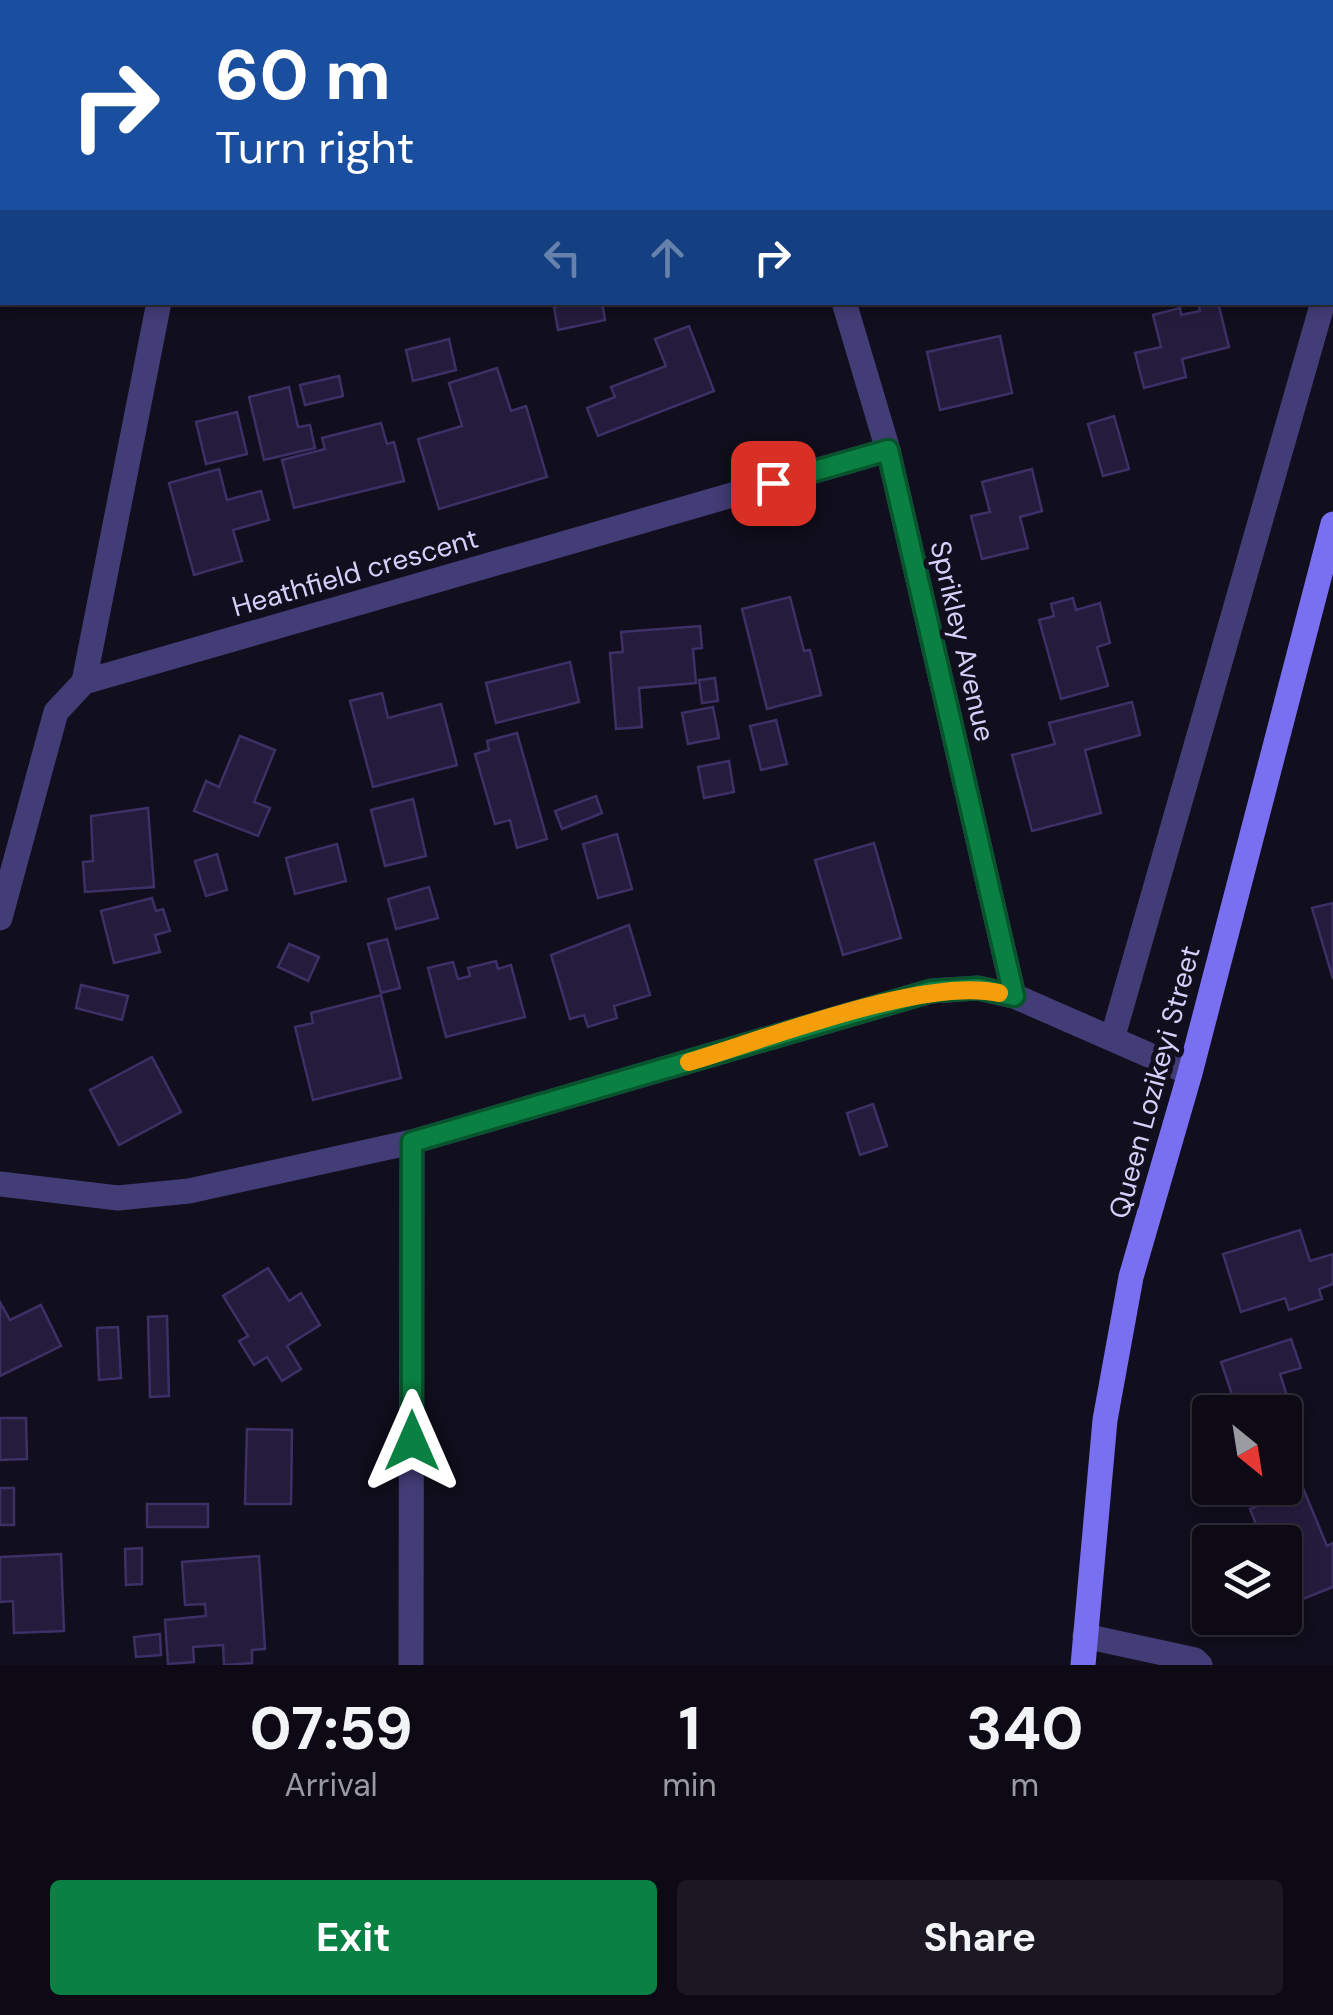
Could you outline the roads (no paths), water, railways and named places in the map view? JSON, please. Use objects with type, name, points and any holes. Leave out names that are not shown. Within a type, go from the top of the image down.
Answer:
[{"type":"main road","name":"Queen Lozikeyi Street","points":[[1083,1665],[1106,1420],[1131,1277],[1190,1073],[1332,533]]},
{"type":"street","points":[[0,918],[56,712],[84,682],[158,305]]},
{"type":"street","name":"Sprikley Avenue","points":[[845,305],[888,450],[1014,996]]},
{"type":"street","points":[[1113,1036],[1322,305]]},
{"type":"street","name":"Heathfield crescent","points":[[84,682],[888,450]]},
{"type":"street","points":[[0,1184],[118,1198],[189,1191],[412,1142],[931,991],[978,988],[1014,996],[1113,1036],[1190,1073]]},
{"type":"street","points":[[412,1142],[412,1665]]},
{"type":"street","points":[[1085,1636],[1194,1660],[1200,1665]]}]
